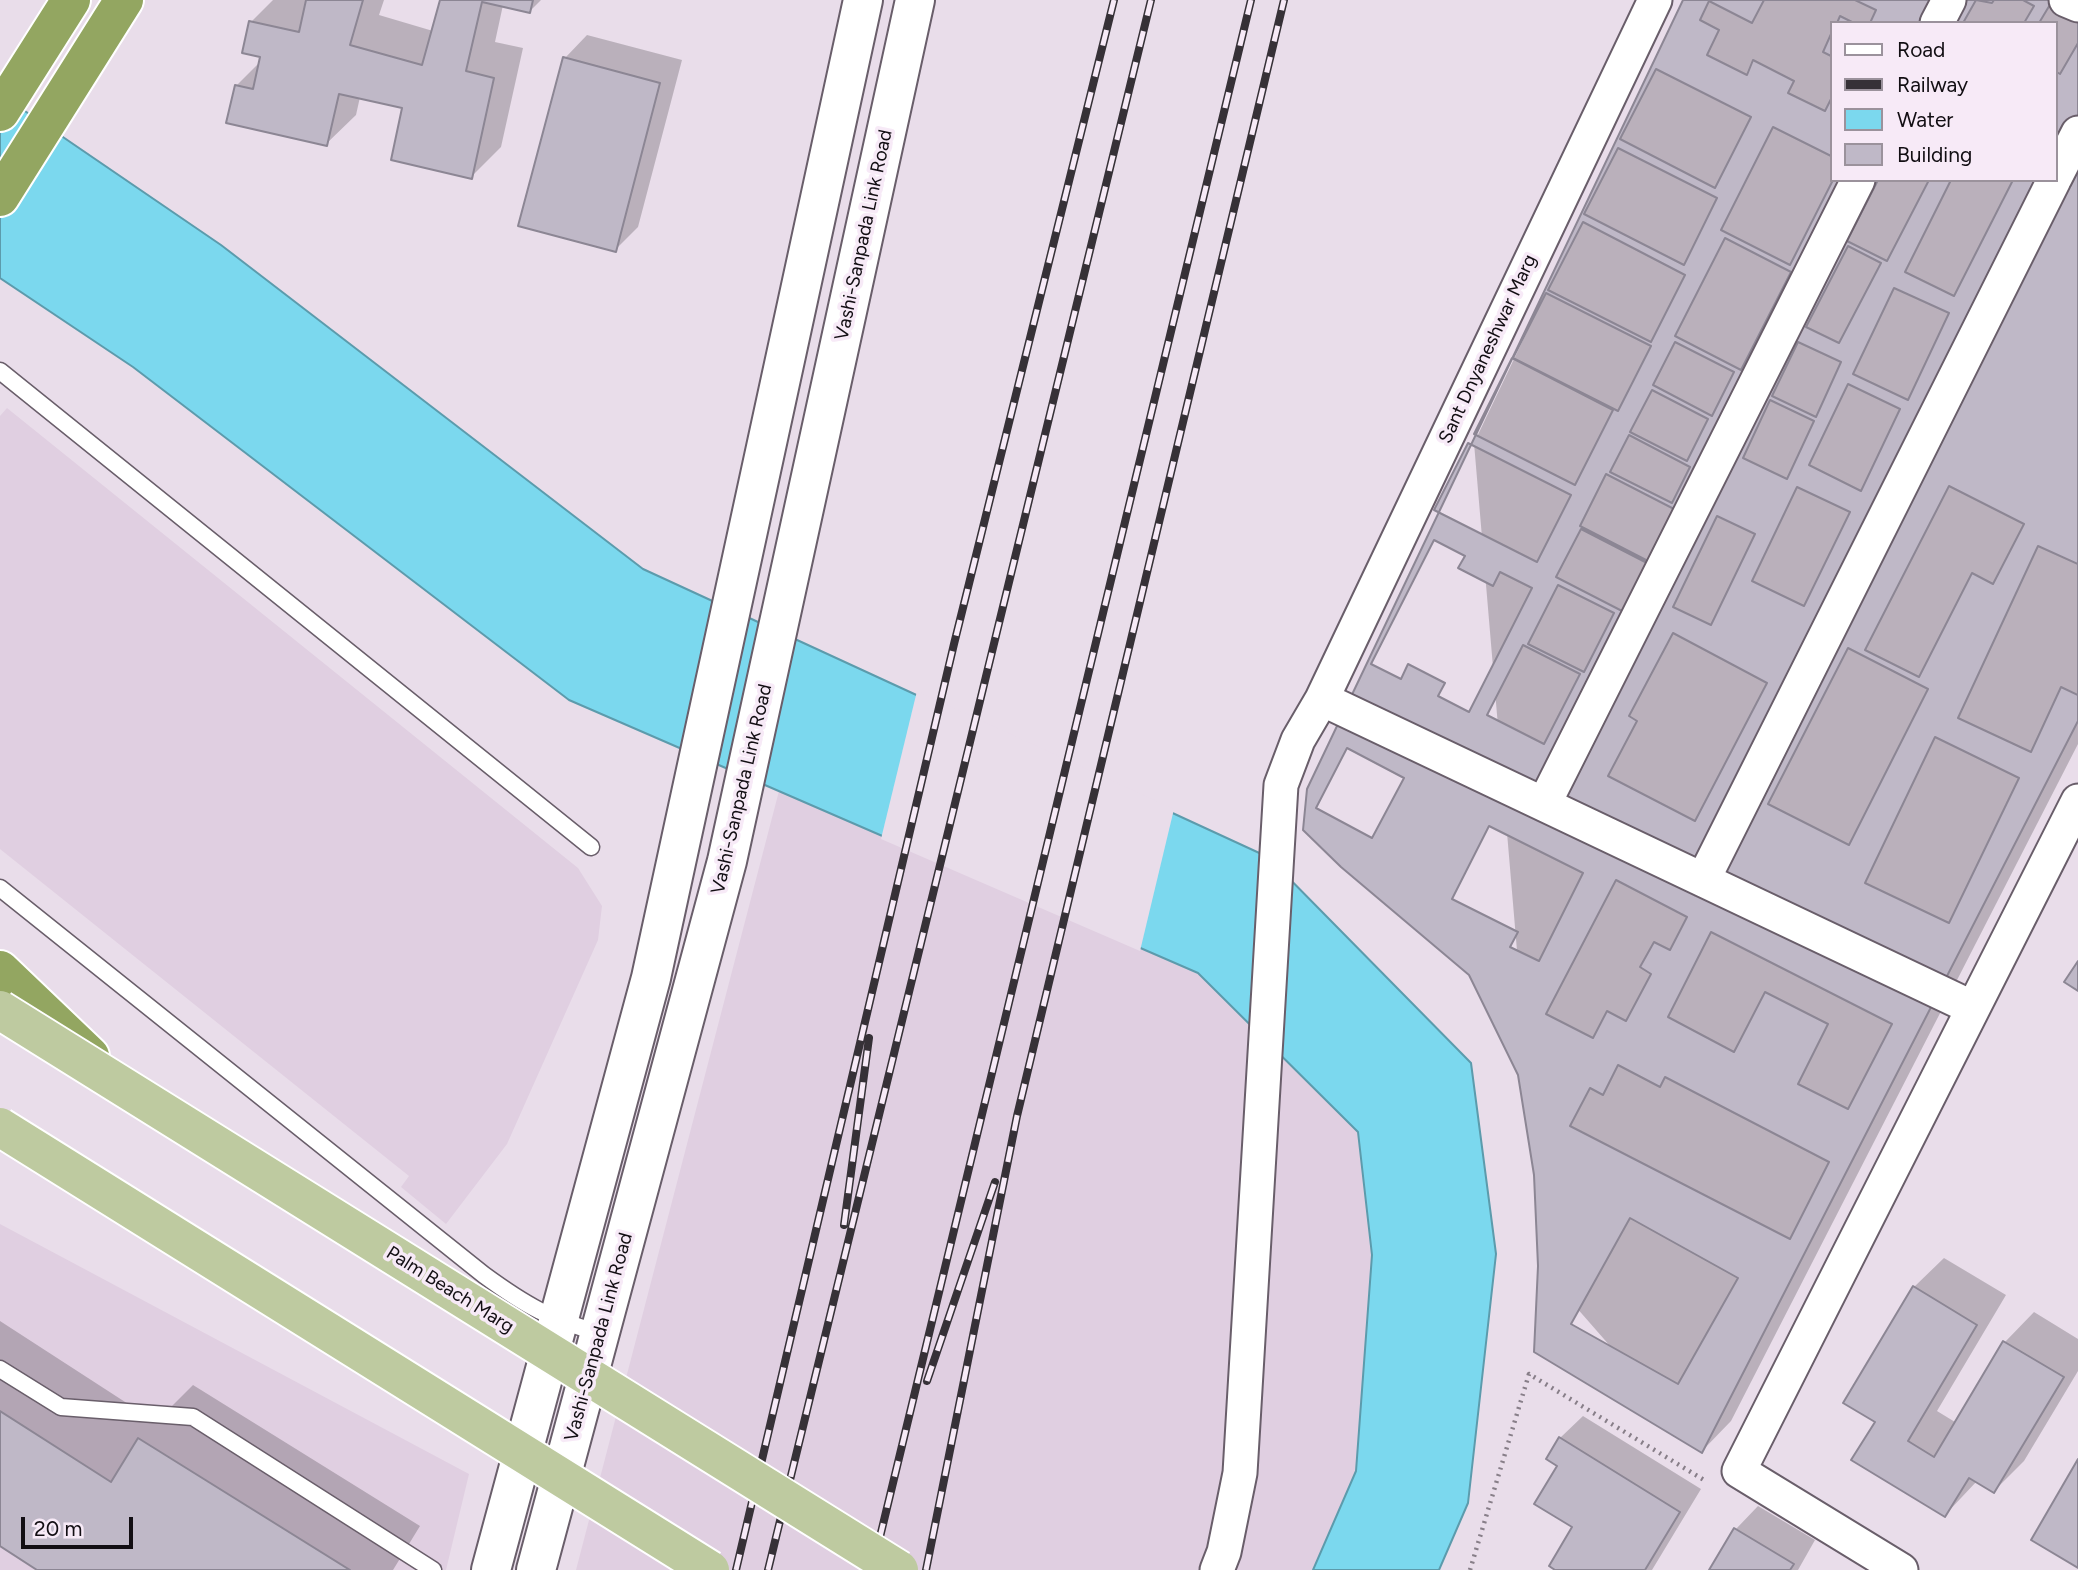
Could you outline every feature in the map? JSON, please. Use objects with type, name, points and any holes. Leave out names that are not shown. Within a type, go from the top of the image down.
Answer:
[{"type":"highway","points":[[0,112],[71,0]]},
{"type":"highway","points":[[0,197],[124,0]]},
{"type":"highway","points":[[0,971],[120,1084]]},
{"type":"highway","points":[[0,1143],[68,1170]]},
{"type":"main road","points":[[491,1570],[650,978],[863,0]]},
{"type":"main road","name":"Vashi-Sanpada Link Road","points":[[536,1570],[727,861],[879,166],[903,3]]},
{"type":"main road","points":[[829,155],[879,166]]},
{"type":"main road","name":"Palm Beach Marg","points":[[0,1010],[899,1570]]},
{"type":"main road","points":[[0,1127],[710,1570]]},
{"type":"street","name":"Sant Dnyaneshwar Marg","points":[[1217,1570],[1224,1552],[1240,1473],[1281,785],[1298,740],[1322,699],[1654,0]]},
{"type":"street","points":[[1938,21],[1949,0]]},
{"type":"street","points":[[2066,0],[2078,5]]},
{"type":"street","points":[[2057,175],[2078,133]]},
{"type":"street","points":[[1544,804],[1857,182]]},
{"type":"street","points":[[1703,880],[2053,182]]},
{"type":"street","points":[[1322,699],[1973,1008]]},
{"type":"street","points":[[1901,1570],[1738,1471],[2078,802]]},
{"type":"lane","points":[[0,371],[591,847]]},
{"type":"lane","points":[[0,888],[484,1275],[518,1300],[557,1322],[600,1333]]},
{"type":"lane","points":[[0,1369],[61,1407],[193,1417],[433,1570]]},
{"type":"path","points":[[1470,1570],[1529,1374],[1713,1485],[1738,1471]]},
{"type":"shaded area","points":[[7,408],[578,868],[602,906],[598,940],[507,1144],[446,1224],[401,1187],[409,1176],[0,849],[0,416]]},
{"type":"shaded area","points":[[779,791],[1198,973],[1358,1132],[1372,1255],[1356,1471],[1313,1570],[576,1570]]},
{"type":"shaded area","points":[[0,1224],[469,1474],[446,1570],[0,1570]]},
{"type":"water","points":[[0,94],[221,245],[643,569],[1268,857],[1471,1063],[1496,1254],[1468,1503],[1439,1570],[1313,1570],[1356,1471],[1372,1255],[1358,1132],[1198,973],[569,700],[133,367],[0,278]]},
{"type":"pier","points":[[917,691],[1174,809],[1140,951],[881,839]]},
{"type":"building","points":[[306,0],[363,0],[350,45],[422,65],[440,0],[533,0],[530,13],[482,2],[466,71],[494,78],[472,179],[391,160],[402,108],[339,94],[327,146],[226,123],[235,85],[253,89],[260,57],[242,53],[249,21],[299,32]]},
{"type":"building","points":[[1683,0],[2078,0],[2078,721],[1702,1453],[1534,1352],[1538,1266],[1534,1175],[1518,1075],[1469,975],[1341,867],[1303,830],[1307,789]]},
{"type":"building","points":[[1764,0],[1855,0],[1876,10],[1871,21],[1850,21],[1840,16],[1838,21],[1829,21],[1829,38],[1823,52],[1829,55],[1829,103],[1825,111],[1788,93],[1794,81],[1753,60],[1747,75],[1707,55],[1719,30],[1700,20],[1709,1],[1752,23]]},
{"type":"building","points":[[1976,0],[1992,3],[1994,0],[2023,0],[2034,6],[2025,21],[1964,21]]},
{"type":"building","points":[[2051,3],[2078,19],[2078,43],[2060,74],[2057,72],[2057,21],[2040,21]]},
{"type":"building","points":[[563,57],[660,83],[616,252],[518,226]]},
{"type":"building","points":[[1656,69],[1751,117],[1715,188],[1620,139]]},
{"type":"building","points":[[1773,127],[1829,155],[1829,182],[1832,182],[1790,265],[1721,230]]},
{"type":"building","points":[[1618,148],[1717,198],[1684,265],[1584,214]]},
{"type":"building","points":[[1877,182],[1928,182],[1887,261],[1847,241]]},
{"type":"building","points":[[1950,182],[2012,182],[1954,296],[1905,272]]},
{"type":"building","points":[[1583,222],[1685,275],[1651,342],[1548,290]]},
{"type":"building","points":[[1725,238],[1791,272],[1741,370],[1675,336]]},
{"type":"building","points":[[1848,246],[1881,263],[1839,343],[1806,327]]},
{"type":"building","points":[[1894,288],[1949,313],[1908,400],[1853,374]]},
{"type":"building","points":[[1546,293],[1651,346],[1618,411],[1513,358]]},
{"type":"building","points":[[1675,342],[1734,372],[1712,416],[1653,385]]},
{"type":"building","points":[[1798,342],[1841,362],[1816,417],[1772,396]]},
{"type":"building","points":[[1512,358],[1613,410],[1575,485],[1474,434]]},
{"type":"building","points":[[1848,384],[1900,409],[1861,491],[1809,465]]},
{"type":"building","points":[[1652,390],[1708,419],[1687,461],[1630,432]]},
{"type":"building","points":[[1770,400],[1814,421],[1787,479],[1743,458]]},
{"type":"building","points":[[1629,435],[1690,467],[1672,503],[1610,472]]},
{"type":"building","points":[[1468,443],[1571,495],[1537,562],[1434,510]]},
{"type":"building","points":[[1606,474],[1674,509],[1648,561],[1580,526]]},
{"type":"building","points":[[1949,486],[2024,524],[1993,584],[1972,573],[1919,677],[1865,650]]},
{"type":"building","points":[[1797,487],[1850,512],[1804,606],[1752,581]]},
{"type":"building","points":[[1717,516],[1755,534],[1711,625],[1673,607]]},
{"type":"building","points":[[1581,529],[1649,564],[1624,612],[1556,577]]},
{"type":"building","points":[[1434,540],[1465,556],[1458,568],[1493,586],[1500,572],[1532,588],[1469,712],[1438,696],[1445,683],[1408,664],[1401,679],[1371,664]]},
{"type":"building","points":[[2038,546],[2078,564],[2078,695],[2061,687],[2031,752],[1958,718]]},
{"type":"building","points":[[1558,585],[1614,613],[1584,672],[1528,644]]},
{"type":"building","points":[[1673,633],[1767,683],[1695,821],[1608,776],[1637,721],[1629,716]]},
{"type":"building","points":[[1523,645],[1580,674],[1544,744],[1487,715]]},
{"type":"building","points":[[1848,648],[1928,689],[1849,845],[1768,804]]},
{"type":"building","points":[[1935,737],[2019,778],[1949,923],[1865,883]]},
{"type":"building","points":[[1347,748],[1404,778],[1372,838],[1316,808]]},
{"type":"building","points":[[1489,826],[1583,873],[1539,961],[1510,947],[1518,932],[1452,899]]},
{"type":"building","points":[[1616,880],[1687,917],[1670,950],[1654,942],[1640,967],[1651,974],[1626,1021],[1607,1011],[1593,1038],[1546,1014]]},
{"type":"building","points":[[1711,932],[1892,1024],[1848,1109],[1798,1084],[1828,1024],[1765,992],[1734,1052],[1668,1017]]},
{"type":"building","points":[[2078,961],[2078,991],[2064,982]]},
{"type":"building","points":[[1618,1065],[1660,1087],[1665,1077],[1829,1162],[1790,1239],[1570,1126],[1590,1088],[1603,1095]]},
{"type":"building","points":[[1630,1218],[1738,1278],[1678,1384],[1571,1324]]},
{"type":"building","points":[[1913,1286],[1977,1325],[1908,1441],[1934,1457],[2003,1341],[2064,1377],[1994,1493],[1969,1478],[1945,1517],[1851,1460],[1875,1422],[1843,1403]]},
{"type":"building","points":[[0,1411],[111,1482],[138,1438],[350,1570],[37,1570],[0,1546]]},
{"type":"building","points":[[1559,1437],[1680,1512],[1645,1570],[1555,1570],[1549,1566],[1572,1527],[1534,1504],[1557,1466],[1546,1459]]},
{"type":"building","points":[[2078,1459],[2078,1568],[2031,1540]]},
{"type":"building","points":[[1734,1528],[1794,1564],[1790,1570],[1709,1570]]},
{"type":"railway","points":[[736,1570],[954,644],[1114,0]]},
{"type":"railway","points":[[768,1570],[1151,0]]},
{"type":"railway","points":[[872,1570],[1251,0]]},
{"type":"railway","points":[[926,1570],[1017,1116],[1284,0]]},
{"type":"railway","points":[[844,1225],[869,1038]]},
{"type":"railway","points":[[927,1381],[995,1182]]}]
